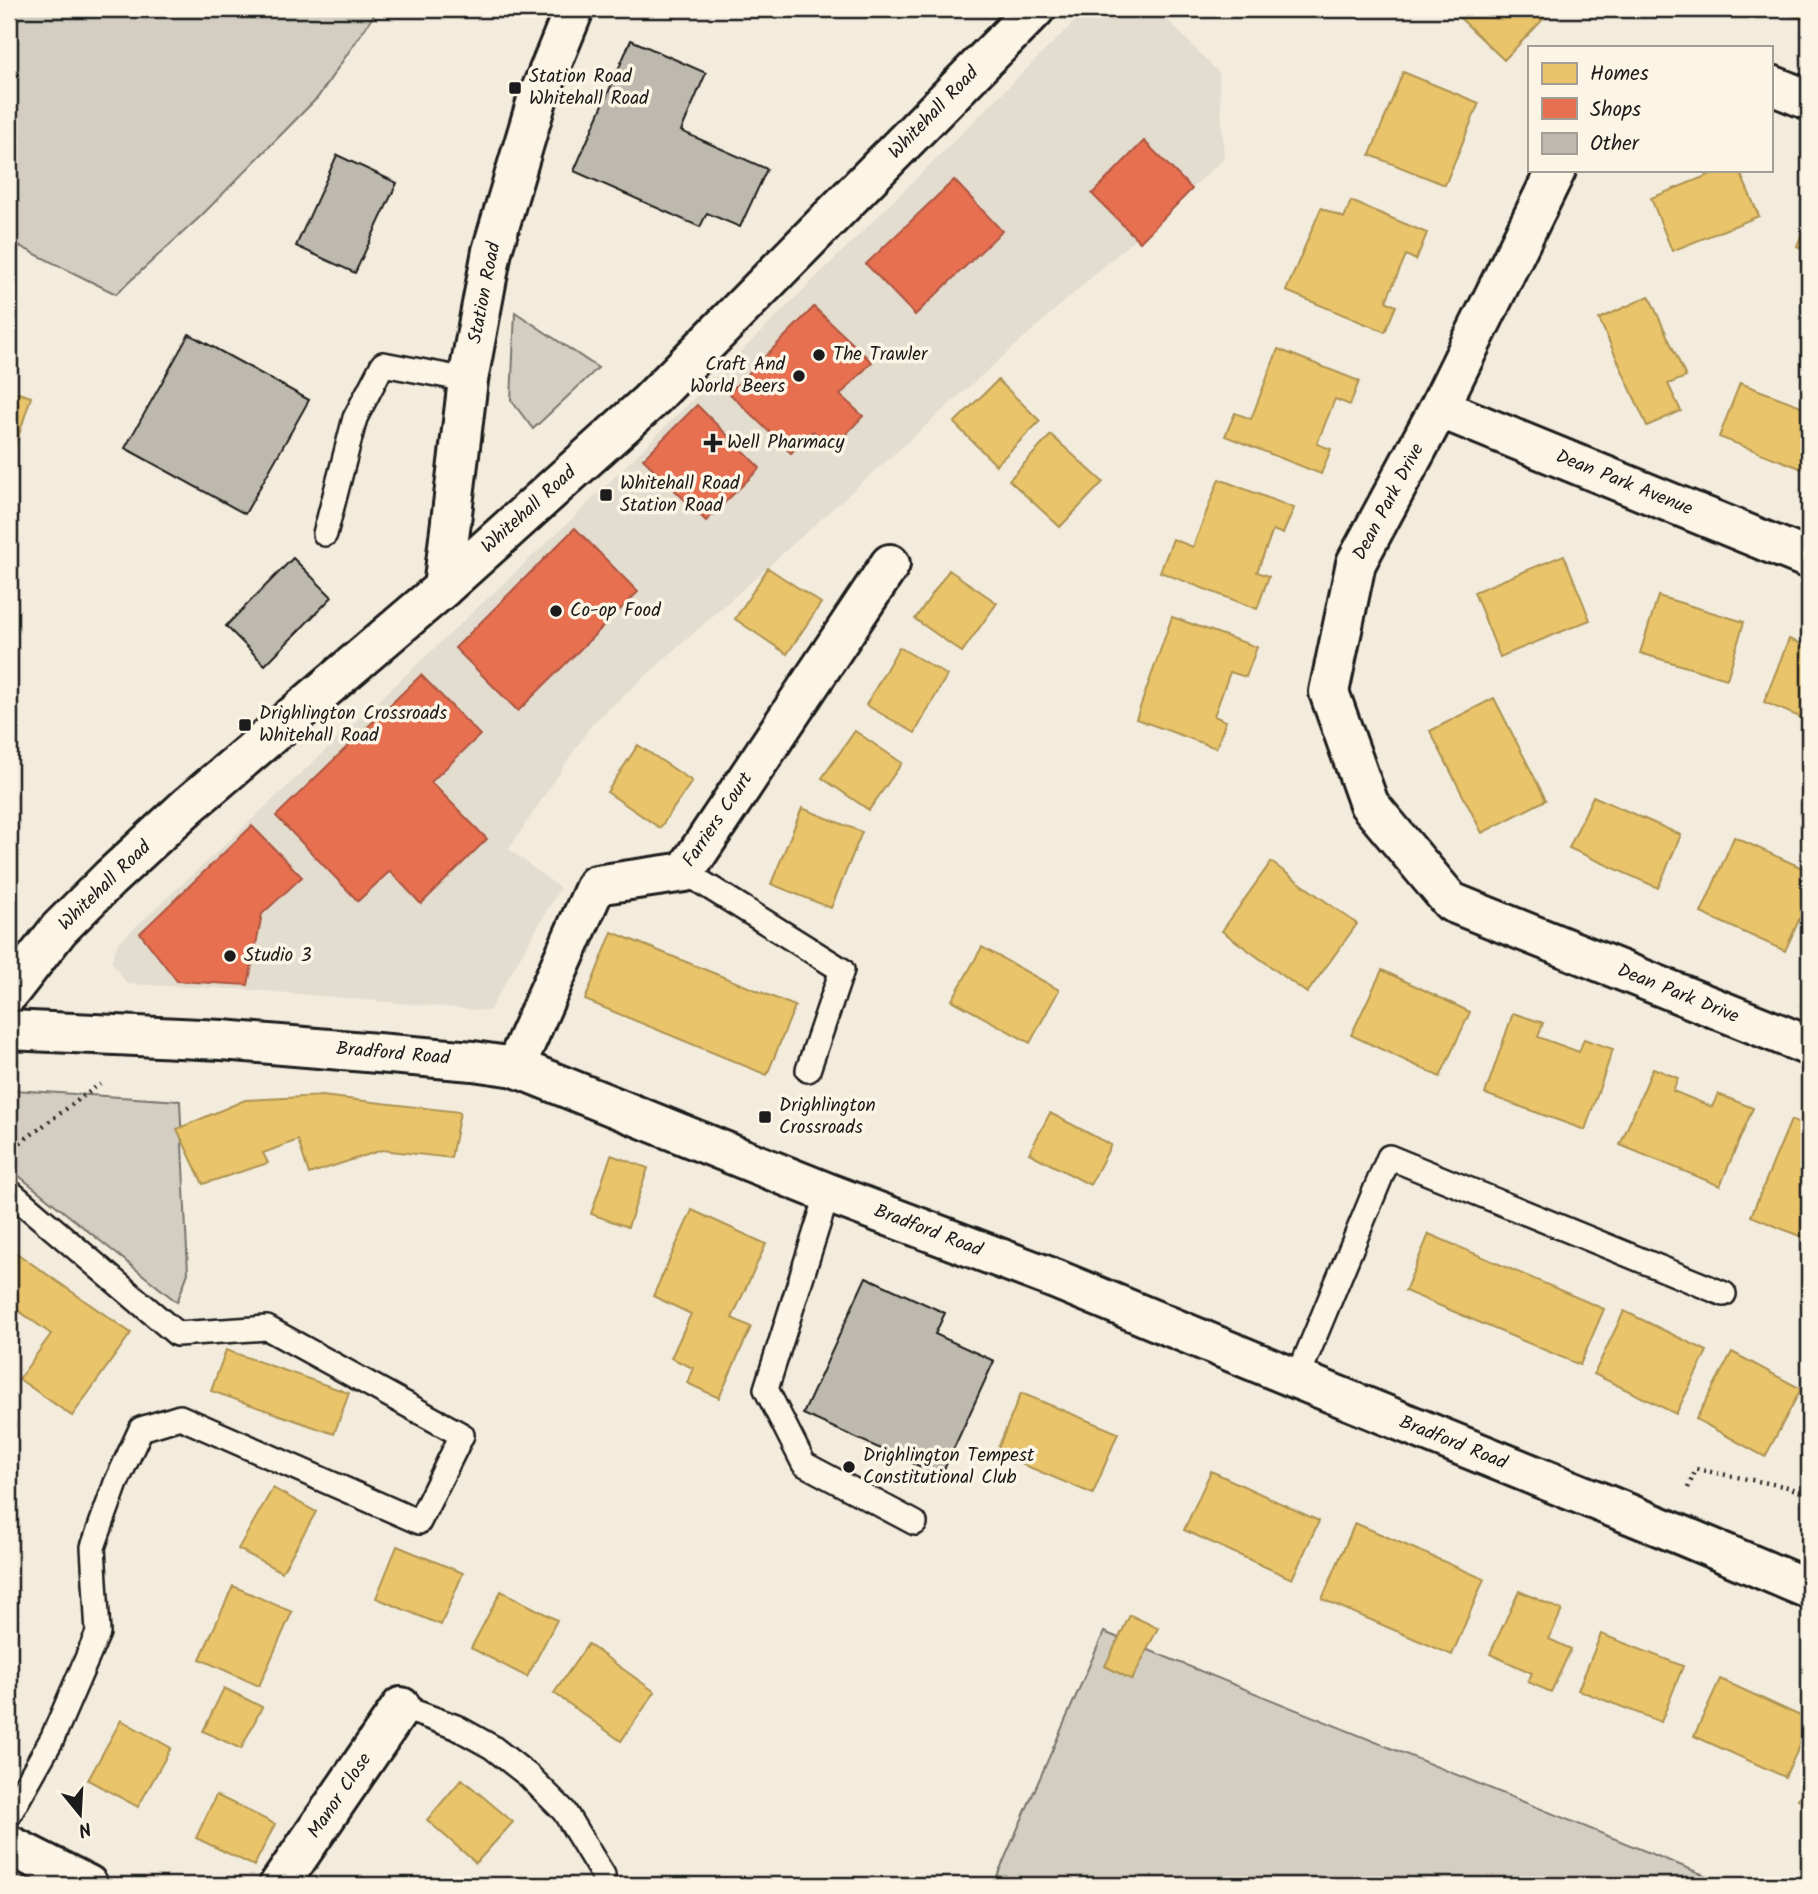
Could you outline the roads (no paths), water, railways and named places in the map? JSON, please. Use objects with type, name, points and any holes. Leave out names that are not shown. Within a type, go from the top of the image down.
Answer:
[{"type":"main road","name":"Station Road","points":[[443,588],[468,380],[492,251],[537,100],[574,9]]},
{"type":"main road","name":"Whitehall Road","points":[[9,993],[59,929],[189,805],[443,588],[649,402],[1035,9]]},
{"type":"main road","points":[[1772,85],[1809,100]]},
{"type":"main road","name":"Dean Park Drive","points":[[1555,172],[1439,408],[1356,563],[1329,692],[1369,804],[1451,902],[1809,1046]]},
{"type":"main road","name":"Dean Park Avenue","points":[[1439,408],[1809,559]]},
{"type":"main road","name":"Farriers Court","points":[[515,1067],[596,886],[685,872],[890,564]]},
{"type":"main road","name":"Bradford Road","points":[[9,1030],[222,1040],[473,1061],[515,1067],[828,1193],[1055,1279],[1809,1589]]},
{"type":"main road","name":"Manor Close","points":[[279,1885],[401,1707]]},
{"type":"main road","points":[[9,1845],[88,1885]]},
{"type":"lane","points":[[325,534],[355,418],[383,364],[468,380]]},
{"type":"lane","points":[[685,872],[842,970],[808,1070]]},
{"type":"lane","points":[[1297,1380],[1389,1157],[1724,1294]]},
{"type":"lane","points":[[9,1192],[177,1334],[267,1328],[462,1434],[419,1522],[180,1417],[141,1429],[116,1483],[93,1547],[98,1633],[52,1739],[9,1815]]},
{"type":"lane","points":[[828,1193],[766,1389],[804,1464],[915,1523]]},
{"type":"lane","points":[[401,1707],[456,1727],[492,1747],[529,1776],[564,1811],[603,1875]]},
{"type":"place","name":"Station Road Whitehall Road","points":[[515,88]]},
{"type":"place","name":"The Trawler","points":[[819,355]]},
{"type":"place","name":"Craft And World Beers","points":[[799,376]]},
{"type":"place","name":"Well Pharmacy","points":[[713,443]]},
{"type":"place","name":"Whitehall Road Station Road","points":[[606,495]]},
{"type":"place","name":"Co-op Food","points":[[556,611]]},
{"type":"place","name":"Drighlington Crossroads Whitehall Road","points":[[245,725]]},
{"type":"place","name":"Studio 3","points":[[230,956]]},
{"type":"place","name":"Drighlington Crossroads","points":[[765,1117]]},
{"type":"place","name":"Drighlington Tempest Constitutional Club","points":[[849,1467]]}]
